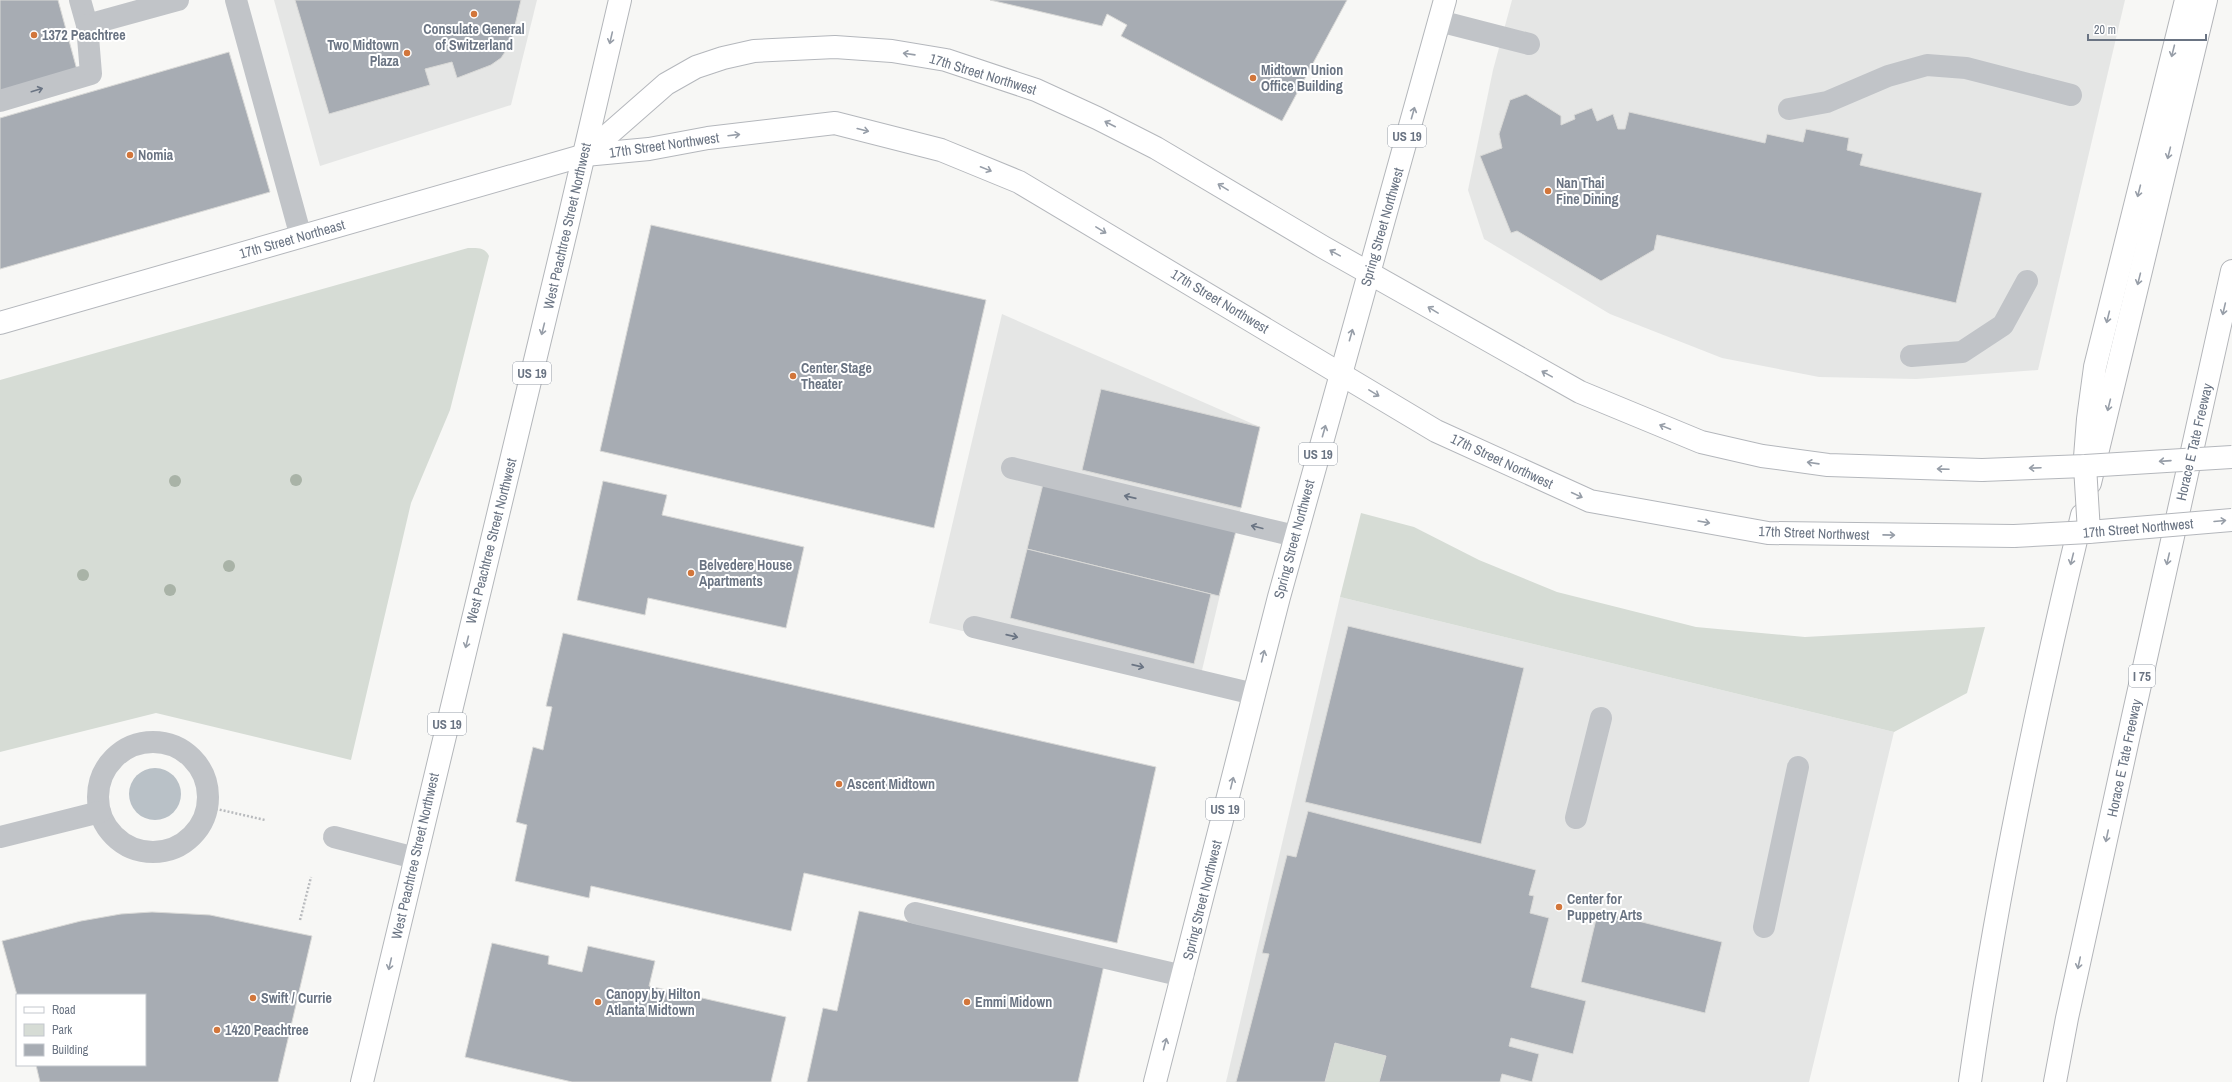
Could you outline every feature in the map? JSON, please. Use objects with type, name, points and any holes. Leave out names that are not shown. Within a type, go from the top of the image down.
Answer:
[{"type":"main road","name":"West Peachtree Street Northwest","points":[[362,1082],[585,155],[620,0]]},
{"type":"main road","name":"Spring Street Northwest","points":[[1155,1082],[1295,536],[1445,0]]},
{"type":"main road","points":[[2089,532],[2085,466],[2088,419],[2095,367],[2186,0]]},
{"type":"main road","points":[[1970,1082],[2007,851],[2049,651],[2206,0]]},
{"type":"main road","name":"17th Street Northwest","points":[[585,155],[666,84],[696,67],[723,58],[754,51],[835,47],[946,60],[1036,90],[1098,118],[1156,148],[1369,272],[1580,392],[1701,442],[1762,456],[1828,465],[1982,470],[2085,466],[2232,457]]},
{"type":"main road","name":"17th Street Northwest","points":[[585,155],[649,149],[708,138],[835,123],[942,150],[1019,182],[1340,372],[1436,431],[1590,501],[1768,534],[1986,536],[2089,532],[2232,520]]},
{"type":"main road","name":"17th Street Northeast","points":[[0,323],[585,155]]},
{"type":"main road","name":"Horace E Tate Freeway","points":[[2056,1082],[2067,1018],[2232,271]]},
{"type":"lane","points":[[0,101],[91,74],[87,25],[80,0]]},
{"type":"lane","points":[[87,25],[178,0]]},
{"type":"lane","points":[[236,0],[301,237]]},
{"type":"lane","points":[[1439,21],[1530,44]]},
{"type":"lane","points":[[1788,109],[1827,102],[1888,76],[1926,65],[1966,68],[2071,95]]},
{"type":"lane","points":[[1912,356],[1962,352],[2003,325],[2027,281]]},
{"type":"lane","points":[[1012,468],[1295,536]]},
{"type":"lane","points":[[974,627],[1254,694]]},
{"type":"lane","points":[[1576,818],[1601,718]]},
{"type":"lane","points":[[160,742],[178,748],[193,758],[203,774],[208,792],[208,806],[199,827],[187,840],[172,849],[154,852],[136,849],[120,841],[107,829],[100,812],[97,795],[101,776],[110,761],[124,749],[142,743],[160,742]]},
{"type":"lane","points":[[1764,927],[1798,767]]},
{"type":"lane","points":[[0,837],[100,812]]},
{"type":"lane","points":[[334,837],[415,858]]},
{"type":"lane","points":[[915,913],[1183,976]]},
{"type":"path","points":[[208,806],[266,820]]},
{"type":"path","points":[[300,920],[311,877]]},
{"type":"shaded area","points":[[274,0],[537,0],[511,105],[320,166]]},
{"type":"shaded area","points":[[1512,0],[2125,0],[2038,370],[1916,379],[1819,377],[1722,358],[1610,314],[1484,239],[1468,190],[1493,70]]},
{"type":"shaded area","points":[[1002,314],[1260,427],[1198,687],[929,623]]},
{"type":"shaded area","name":"Center for Puppetry Arts","points":[[1340,597],[1894,732],[1809,1082],[1226,1082]]},
{"type":"shaded area","points":[[150,768],[160,768],[169,772],[177,780],[181,789],[181,799],[177,808],[169,816],[160,820],[150,820],[141,816],[133,808],[129,799],[129,789],[133,780],[141,772]]},
{"type":"green space","points":[[468,248],[478,248],[485,251],[489,256],[450,410],[411,503],[351,760],[156,713],[0,752],[0,380]]},
{"type":"green space","points":[[1361,513],[1414,527],[1479,560],[1557,592],[1696,627],[1805,637],[1985,627],[1967,693],[1894,732],[1340,597]]},
{"type":"green space","points":[[1335,1043],[1386,1056],[1379,1082],[1325,1082]]},
{"type":"building","name":"1372 Peachtree","points":[[0,0],[58,0],[77,70],[0,92]]},
{"type":"building","name":"Two Midtown Plaza","points":[[295,0],[521,0],[512,38],[507,49],[501,58],[491,65],[457,78],[452,62],[425,69],[430,85],[329,114]]},
{"type":"building","name":"Midtown Union Office Building","points":[[990,0],[1347,0],[1282,121],[1121,36],[1127,25],[1107,14],[1102,26]]},
{"type":"building","name":"Nomia","points":[[229,52],[270,192],[0,269],[0,118]]},
{"type":"building","points":[[1526,94],[1561,116],[1561,125],[1575,119],[1574,115],[1592,108],[1597,121],[1613,114],[1618,129],[1625,129],[1629,112],[1765,143],[1767,134],[1803,142],[1806,129],[1849,138],[1847,150],[1863,154],[1860,165],[1982,193],[1956,303],[1657,235],[1654,250],[1601,281],[1517,231],[1511,233],[1480,156],[1502,148],[1499,134],[1510,100]]},
{"type":"building","name":"Center Stage Theater","points":[[651,225],[986,300],[934,528],[600,451]]},
{"type":"building","points":[[1101,389],[1260,427],[1241,508],[1082,470]]},
{"type":"building","name":"Belvedere House Apartments","points":[[603,481],[667,495],[662,515],[804,547],[786,628],[648,598],[645,615],[577,600]]},
{"type":"building","points":[[1043,484],[1236,531],[1219,596],[1027,549]]},
{"type":"building","points":[[1027,549],[1211,594],[1194,664],[1010,618]]},
{"type":"building","points":[[1348,626],[1524,668],[1481,844],[1305,802]]},
{"type":"building","name":"Ascent Midtown","points":[[563,633],[1156,767],[1117,943],[804,873],[791,931],[591,886],[589,898],[515,881],[527,825],[516,822],[533,747],[543,750],[552,707],[546,706]]},
{"type":"building","points":[[1308,811],[1536,870],[1529,895],[1534,896],[1530,913],[1549,918],[1531,987],[1586,1001],[1573,1054],[1511,1038],[1509,1046],[1539,1054],[1532,1082],[1502,1074],[1500,1082],[1379,1082],[1386,1056],[1335,1043],[1325,1082],[1236,1082],[1269,954],[1262,953],[1287,855],[1296,857]]},
{"type":"building","name":"Emmi Midown","points":[[859,911],[1104,965],[1078,1082],[807,1082],[823,1008],[837,1011]]},
{"type":"building","points":[[1598,911],[1722,942],[1705,1013],[1581,982]]},
{"type":"building","name":"1420 Peachtree","points":[[152,912],[210,915],[312,936],[278,1082],[40,1082],[36,1066],[146,1066],[146,994],[17,994],[2,941],[81,921],[121,914]]},
{"type":"building","name":"Canopy by Hilton Atlanta Midtown","points":[[492,943],[549,956],[548,964],[582,972],[588,946],[655,961],[649,986],[786,1017],[771,1082],[572,1082],[465,1057]]},
{"type":"place","name":"Consulate General of Switzerland","points":[[474,14]]},
{"type":"place","name":"1372 Peachtree","points":[[34,35]]},
{"type":"place","name":"Two Midtown Plaza","points":[[407,53]]},
{"type":"place","name":"Midtown Union Office Building","points":[[1253,78]]},
{"type":"place","name":"Nomia","points":[[130,155]]},
{"type":"place","name":"Nan Thai Fine Dining","points":[[1548,191]]},
{"type":"place","name":"Center Stage Theater","points":[[793,376]]},
{"type":"place","name":"Belvedere House Apartments","points":[[691,573]]},
{"type":"place","name":"Ascent Midtown","points":[[839,784]]},
{"type":"place","name":"Center for Puppetry Arts","points":[[1559,907]]},
{"type":"place","name":"Swift / Currie","points":[[253,998]]},
{"type":"place","name":"Canopy by Hilton Atlanta Midtown","points":[[598,1002]]},
{"type":"place","name":"Emmi Midown","points":[[967,1002]]},
{"type":"place","name":"1420 Peachtree","points":[[217,1030]]}]
